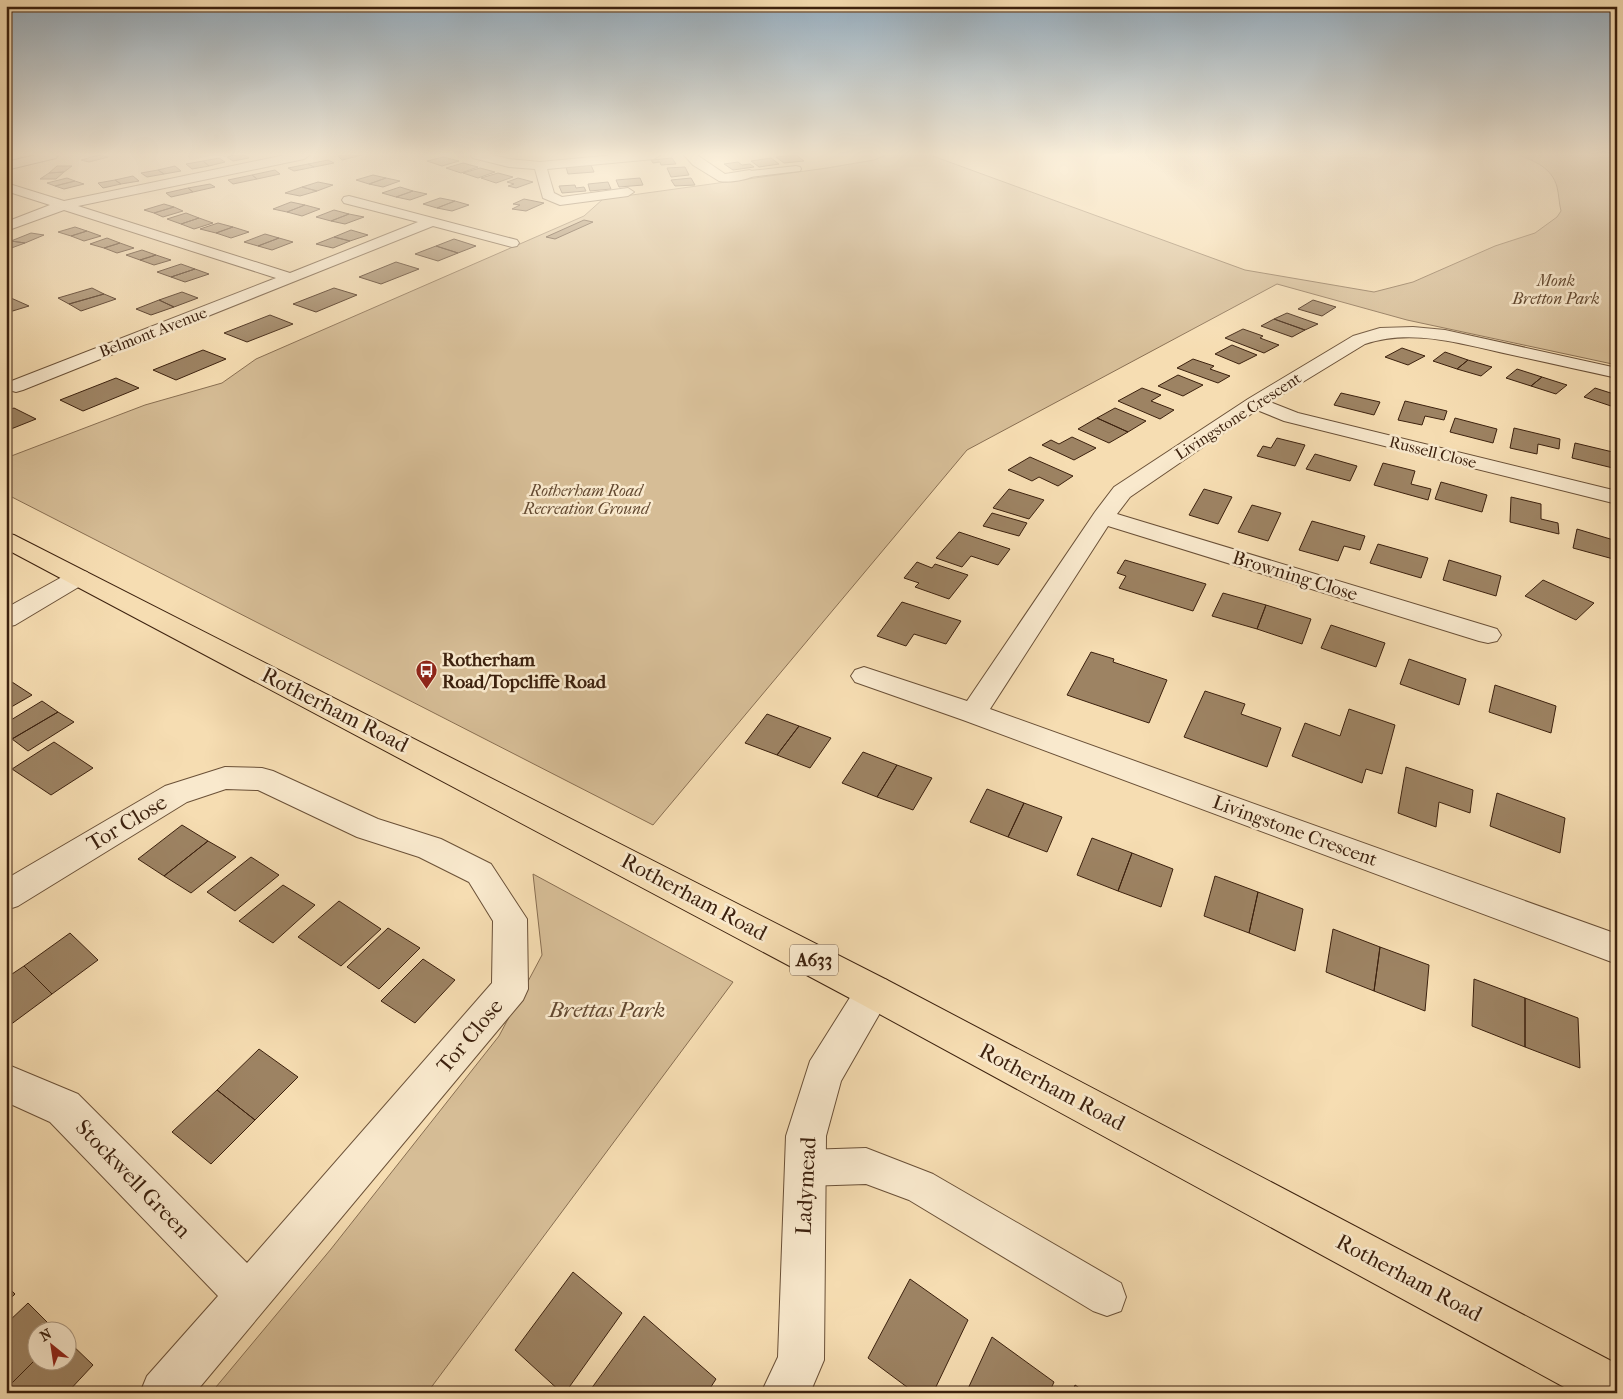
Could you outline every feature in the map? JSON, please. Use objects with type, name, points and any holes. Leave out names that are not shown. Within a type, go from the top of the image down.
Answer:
[{"type":"main road","name":"Rotherham Road","points":[[6,540],[874,992],[1617,1390]]},
{"type":"street","points":[[6,227],[24,220]]},
{"type":"street","points":[[108,220],[291,278]]},
{"type":"street","points":[[426,220],[512,243]]},
{"type":"street","name":"Belmont Avenue","points":[[16,386],[432,222]]},
{"type":"street","name":"Livingstone Crescent","points":[[973,713],[1103,517],[1122,492],[1255,403],[1359,340],[1380,333],[1413,332],[1445,335],[1617,373]]},
{"type":"street","name":"Russell Close","points":[[1255,403],[1291,417],[1614,504]]},
{"type":"street","name":"Browning Close","points":[[1103,517],[1488,635]]},
{"type":"street","points":[[6,619],[79,577]]},
{"type":"street","name":"Livingstone Crescent","points":[[864,676],[973,713],[1617,949]]},
{"type":"street","name":"Tor Close","points":[[6,896],[176,794],[225,778],[262,779],[368,828],[430,848],[480,873],[510,919],[510,989],[164,1393]]},
{"type":"street","name":"Ladymead","points":[[785,1393],[801,1360],[806,1136],[824,1074],[874,992]]},
{"type":"street","name":"Stockwell Green","points":[[6,1083],[64,1108],[247,1294]]},
{"type":"lane","points":[[805,1168],[866,1166],[920,1188],[1107,1297]]},
{"type":"green space","name":"Rotherham Road Recreation Ground","points":[[574,220],[1109,220],[1245,270],[1374,292],[1413,282],[1495,246],[1535,233],[1552,220],[1617,220],[1617,365],[1407,320],[1277,284],[967,450],[653,825],[6,494],[6,458],[145,405],[222,383],[256,359]]},
{"type":"green space","name":"Brettas Park","points":[[533,874],[733,982],[427,1393],[211,1393],[331,1249],[499,1036],[542,955]]},
{"type":"building","points":[[171,220],[192,220],[181,224]]},
{"type":"building","points":[[192,220],[205,220],[213,223],[194,229],[181,224]]},
{"type":"building","points":[[333,220],[355,220],[345,224],[331,221]]},
{"type":"building","points":[[583,220],[593,222],[555,239],[546,237]]},
{"type":"building","points":[[218,223],[233,227],[216,233],[200,229]]},
{"type":"building","points":[[75,227],[87,231],[71,236],[58,232]]},
{"type":"building","points":[[233,227],[249,232],[231,238],[216,233]]},
{"type":"building","points":[[351,230],[368,235],[350,241],[334,237]]},
{"type":"building","points":[[87,231],[101,236],[84,241],[71,236]]},
{"type":"building","points":[[31,233],[44,235],[25,243],[11,241]]},
{"type":"building","points":[[265,234],[279,238],[258,246],[244,242]]},
{"type":"building","points":[[334,237],[350,241],[333,248],[316,244]]},
{"type":"building","points":[[107,238],[120,243],[104,248],[90,244]]},
{"type":"building","points":[[279,238],[293,242],[272,250],[258,246]]},
{"type":"building","points":[[454,239],[476,246],[458,253],[436,246]]},
{"type":"building","points":[[11,241],[25,243],[6,250],[6,243]]},
{"type":"building","points":[[120,243],[134,248],[117,253],[104,248]]},
{"type":"building","points":[[436,246],[458,253],[438,261],[415,254]]},
{"type":"building","points":[[142,250],[156,255],[140,260],[126,255]]},
{"type":"building","points":[[156,255],[171,260],[154,265],[140,260]]},
{"type":"building","points":[[396,262],[419,269],[381,284],[359,277]]},
{"type":"building","points":[[181,264],[195,269],[171,277],[157,272]]},
{"type":"building","points":[[195,269],[209,274],[185,282],[171,277]]},
{"type":"building","points":[[92,288],[104,294],[69,304],[58,298]]},
{"type":"building","points":[[334,288],[357,295],[316,312],[293,304]]},
{"type":"building","points":[[182,292],[198,298],[174,307],[159,300]]},
{"type":"building","points":[[104,294],[116,299],[81,311],[69,304]]},
{"type":"building","points":[[11,298],[29,306],[6,313],[6,299]]},
{"type":"building","points":[[159,300],[174,307],[151,315],[136,309]]},
{"type":"building","points":[[1313,300],[1336,307],[1322,316],[1298,309]]},
{"type":"building","points":[[1287,313],[1318,324],[1305,330],[1274,319]]},
{"type":"building","points":[[270,315],[293,324],[247,342],[224,333]]},
{"type":"building","points":[[1274,319],[1305,330],[1292,337],[1261,326]]},
{"type":"building","points":[[1243,329],[1263,336],[1260,338],[1279,345],[1264,353],[1225,338]]},
{"type":"building","points":[[1232,345],[1257,355],[1239,364],[1215,354]]},
{"type":"building","points":[[1402,348],[1425,356],[1408,365],[1385,357]]},
{"type":"building","points":[[203,350],[226,359],[176,380],[153,370]]},
{"type":"building","points":[[1445,352],[1468,360],[1457,369],[1433,361]]},
{"type":"building","points":[[1193,359],[1214,366],[1210,369],[1230,376],[1218,383],[1177,368]]},
{"type":"building","points":[[1468,360],[1492,367],[1481,376],[1457,369]]},
{"type":"building","points":[[1517,369],[1542,377],[1531,386],[1506,378]]},
{"type":"building","points":[[1178,375],[1203,385],[1183,396],[1158,386]]},
{"type":"building","points":[[1542,377],[1567,385],[1556,394],[1531,386]]},
{"type":"building","points":[[116,378],[139,388],[83,411],[60,400]]},
{"type":"building","points":[[1142,388],[1161,395],[1151,401],[1174,410],[1160,419],[1118,401]]},
{"type":"building","points":[[1595,388],[1617,395],[1617,401],[1611,406],[1584,397]]},
{"type":"building","points":[[1341,393],[1380,402],[1374,415],[1334,405]]},
{"type":"building","points":[[1405,401],[1447,411],[1444,420],[1425,416],[1422,425],[1398,420]]},
{"type":"building","points":[[14,408],[36,419],[6,431],[6,411]]},
{"type":"building","points":[[1115,408],[1146,421],[1128,432],[1097,418]]},
{"type":"building","points":[[1097,418],[1128,432],[1109,443],[1078,429]]},
{"type":"building","points":[[1455,418],[1497,429],[1493,443],[1450,432]]},
{"type":"building","points":[[1514,428],[1560,439],[1559,449],[1538,444],[1537,454],[1510,448]]},
{"type":"building","points":[[1072,437],[1096,448],[1074,460],[1042,445],[1051,440],[1059,444]]},
{"type":"building","points":[[1277,438],[1305,445],[1295,466],[1257,456],[1263,446],[1271,448]]},
{"type":"building","points":[[1575,443],[1617,453],[1617,469],[1572,458]]},
{"type":"building","points":[[1315,454],[1357,466],[1350,481],[1306,469]]},
{"type":"building","points":[[1030,457],[1073,476],[1058,486],[1039,477],[1032,481],[1008,470]]},
{"type":"building","points":[[1383,463],[1415,471],[1411,484],[1431,489],[1428,500],[1374,485]]},
{"type":"building","points":[[1441,482],[1487,495],[1482,512],[1435,499]]},
{"type":"building","points":[[1009,489],[1044,500],[1029,519],[993,508]]},
{"type":"building","points":[[1204,489],[1232,497],[1218,524],[1189,515]]},
{"type":"building","points":[[1511,497],[1541,504],[1541,519],[1558,523],[1559,534],[1510,522]]},
{"type":"building","points":[[1252,505],[1281,513],[1268,541],[1238,532]]},
{"type":"building","points":[[992,513],[1027,523],[1019,536],[983,526]]},
{"type":"building","points":[[1312,521],[1365,536],[1360,550],[1344,546],[1338,561],[1299,550]]},
{"type":"building","points":[[1577,529],[1617,541],[1617,560],[1573,548]]},
{"type":"building","points":[[959,532],[1010,549],[998,565],[971,556],[962,567],[936,558]]},
{"type":"building","points":[[1378,544],[1428,558],[1421,578],[1370,563]]},
{"type":"building","points":[[1125,560],[1206,584],[1193,611],[1119,588],[1126,576],[1117,573]]},
{"type":"building","points":[[1449,560],[1501,576],[1496,596],[1443,580]]},
{"type":"building","points":[[917,562],[932,568],[935,564],[968,575],[949,599],[915,587],[919,583],[904,578]]},
{"type":"building","points":[[1543,580],[1594,603],[1576,620],[1525,596]]},
{"type":"building","points":[[1223,593],[1266,605],[1257,629],[1212,616]]},
{"type":"building","points":[[902,602],[961,621],[946,644],[914,634],[906,646],[877,636]]},
{"type":"building","points":[[1266,605],[1311,619],[1302,644],[1257,629]]},
{"type":"building","points":[[1331,625],[1385,643],[1376,667],[1321,648]]},
{"type":"building","points":[[1091,652],[1114,659],[1113,662],[1167,680],[1149,723],[1067,695]]},
{"type":"building","points":[[1409,659],[1466,679],[1459,705],[1400,684]]},
{"type":"building","points":[[12,682],[32,695],[6,710],[6,685]]},
{"type":"building","points":[[1495,685],[1556,706],[1551,733],[1489,712]]},
{"type":"building","points":[[1205,691],[1245,704],[1241,714],[1281,728],[1267,767],[1184,737]]},
{"type":"building","points":[[42,701],[58,712],[12,739],[6,736],[6,723]]},
{"type":"building","points":[[1349,709],[1395,725],[1382,774],[1366,769],[1362,783],[1292,756],[1305,723],[1340,736]]},
{"type":"building","points":[[58,712],[74,722],[28,751],[12,739]]},
{"type":"building","points":[[767,714],[799,726],[777,755],[745,743]]},
{"type":"building","points":[[799,726],[831,738],[810,768],[777,755]]},
{"type":"building","points":[[54,742],[93,768],[51,795],[12,769]]},
{"type":"building","points":[[863,752],[897,765],[877,797],[842,783]]},
{"type":"building","points":[[897,765],[932,778],[913,810],[877,797]]},
{"type":"building","points":[[1406,767],[1473,790],[1470,813],[1439,802],[1436,827],[1398,813]]},
{"type":"building","points":[[987,789],[1024,803],[1008,837],[970,822]]},
{"type":"building","points":[[1497,793],[1565,818],[1560,853],[1490,826]]},
{"type":"building","points":[[1024,803],[1062,817],[1047,852],[1008,837]]},
{"type":"building","points":[[182,825],[208,841],[164,876],[138,859]]},
{"type":"building","points":[[1092,838],[1132,853],[1118,891],[1077,875]]},
{"type":"building","points":[[208,841],[236,857],[191,893],[164,876]]},
{"type":"building","points":[[1132,853],[1173,869],[1161,907],[1118,891]]},
{"type":"building","points":[[251,857],[279,875],[235,911],[207,892]]},
{"type":"building","points":[[1215,876],[1258,892],[1249,933],[1204,916]]},
{"type":"building","points":[[283,885],[315,905],[273,943],[239,921]]},
{"type":"building","points":[[1258,892],[1303,909],[1295,951],[1249,933]]},
{"type":"building","points":[[339,901],[381,929],[341,966],[298,937]]},
{"type":"building","points":[[388,928],[420,948],[379,989],[347,967]]},
{"type":"building","points":[[1333,929],[1380,947],[1374,991],[1326,972]]},
{"type":"building","points":[[70,933],[98,960],[52,994],[24,966]]},
{"type":"building","points":[[1380,947],[1429,965],[1425,1011],[1374,991]]},
{"type":"building","points":[[423,959],[455,980],[415,1023],[381,1001]]},
{"type":"building","points":[[24,966],[52,994],[6,1028],[6,978]]},
{"type":"building","points":[[1474,979],[1525,998],[1525,1047],[1472,1026]]},
{"type":"building","points":[[1525,998],[1578,1018],[1580,1068],[1525,1047]]},
{"type":"building","points":[[259,1049],[298,1077],[255,1120],[217,1090]]},
{"type":"building","points":[[217,1090],[255,1120],[211,1164],[172,1132]]},
{"type":"building","points":[[573,1272],[622,1313],[565,1393],[562,1393],[515,1350]]},
{"type":"building","points":[[910,1279],[968,1320],[933,1393],[915,1393],[868,1358]]},
{"type":"building","points":[[6,1285],[15,1294],[6,1303]]},
{"type":"building","points":[[28,1303],[47,1322],[28,1322],[28,1367],[6,1389],[6,1324]]},
{"type":"building","points":[[644,1316],[716,1379],[707,1393],[596,1393],[591,1389]]},
{"type":"building","points":[[992,1337],[1054,1382],[1049,1393],[966,1393]]},
{"type":"building","points":[[78,1351],[93,1365],[67,1393],[6,1393],[6,1389],[28,1367],[28,1372],[78,1372]]},
{"type":"building","points":[[1075,1385],[1087,1393],[1072,1393]]},
{"type":"place","name":"Rotherham Road/Topcliffe Road","points":[[426,690]]},
{"type":"park label","name":"Monk Bretton Park","points":[[1556,289]]}]
